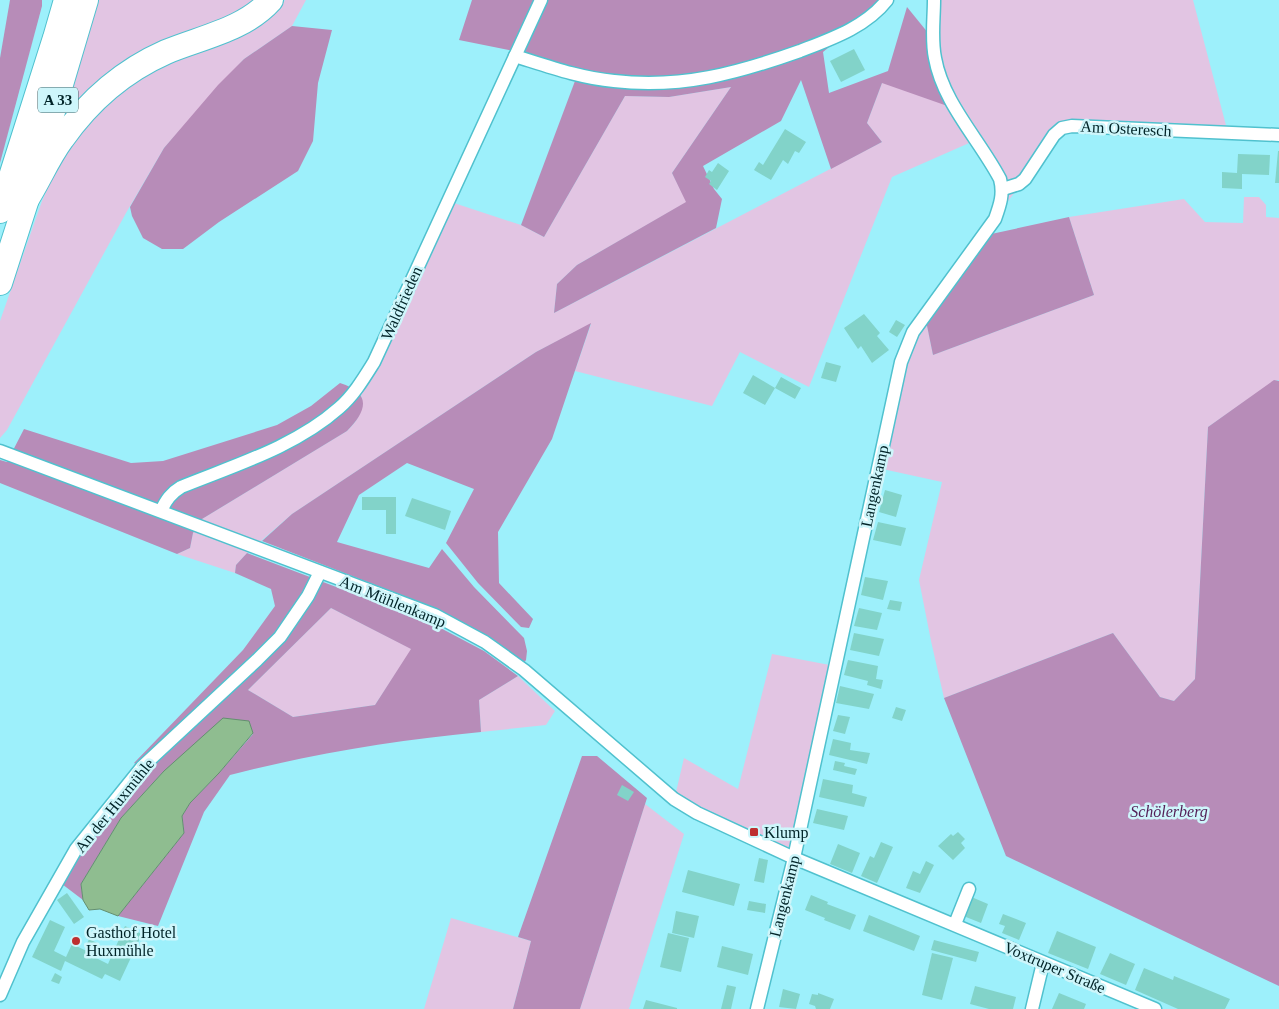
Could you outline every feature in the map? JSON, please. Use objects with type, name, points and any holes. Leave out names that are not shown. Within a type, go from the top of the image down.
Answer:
[{"type":"highway","points":[[55,38],[57,0]]},
{"type":"highway","name":"A 33","points":[[0,211],[66,0]]},
{"type":"highway","name":"A 33","points":[[0,283],[28,199],[86,0]]},
{"type":"highway","points":[[28,199],[61,140],[91,103],[127,73],[165,52],[240,24],[271,0]]},
{"type":"street","name":"Waldfrieden","points":[[161,511],[172,492],[259,456],[320,424],[340,407],[358,387],[374,362],[541,0]]},
{"type":"street","points":[[515,56],[574,74],[614,81],[655,84],[702,80],[759,66],[849,31],[875,14],[887,0]]},
{"type":"street","points":[[934,0],[934,56],[938,72],[956,109],[1000,179],[1003,189]]},
{"type":"street","name":"Am Osteresch","points":[[1003,189],[1019,184],[1054,134],[1062,128],[1072,126],[1279,135]]},
{"type":"street","name":"Langenkamp","points":[[756,1009],[794,858],[901,362],[913,332],[995,219],[1002,199],[1003,189]]},
{"type":"street","name":"Am Mühlenkamp","points":[[0,451],[435,615],[485,642],[524,670],[674,799],[697,813],[794,858]]},
{"type":"street","name":"An der Huxmühle","points":[[0,996],[23,942],[76,849],[142,767],[257,660],[280,636],[308,596],[320,572]]},
{"type":"street","name":"Voxtruper Straße","points":[[794,858],[1155,1009]]},
{"type":"street","points":[[955,924],[969,889]]},
{"type":"street","points":[[1032,1009],[1044,963]]},
{"type":"shaded area","points":[[98,0],[260,0],[239,17],[188,36],[57,135]]},
{"type":"shaded area","points":[[285,0],[306,0],[292,26],[244,59],[164,148],[126,213],[7,430],[0,438],[0,321],[42,201],[56,169],[87,124],[135,81],[174,62],[241,36],[271,15]]},
{"type":"shaded area","points":[[934,0],[1193,0],[1228,133],[1062,128],[995,219],[1002,199],[976,140],[892,177],[809,387],[740,352],[712,406],[575,371],[591,324],[536,352],[292,514],[247,553],[236,565],[235,573],[177,554],[190,548],[193,533],[202,519],[347,431],[354,423],[361,410],[361,394],[381,364],[454,203],[521,225],[544,237],[625,96],[669,97],[731,87],[672,173],[687,202],[577,265],[557,284],[554,313],[882,142],[867,123],[882,83],[944,86]]},
{"type":"shaded area","points":[[1244,197],[1259,197],[1266,205],[1266,217],[1279,218],[1279,380],[1274,381],[1208,427],[1195,679],[1174,701],[1160,697],[1113,633],[944,698],[919,580],[942,482],[878,468],[901,362],[925,316],[933,355],[1094,295],[1069,217],[1184,199],[1205,222],[1243,223]]},
{"type":"shaded area","points":[[331,608],[412,649],[375,705],[293,717],[248,690]]},
{"type":"shaded area","points":[[772,654],[835,666],[796,851],[699,806],[676,792],[684,758],[738,789]]},
{"type":"shaded area","points":[[518,676],[555,711],[546,725],[481,732],[479,700]]},
{"type":"shaded area","points":[[223,718],[249,721],[253,733],[190,803],[182,816],[184,833],[118,916],[100,909],[89,910],[83,900],[81,884],[121,818],[164,771]]},
{"type":"shaded area","points":[[645,804],[684,834],[629,1009],[580,1009]]},
{"type":"shaded area","points":[[451,918],[531,941],[513,1009],[424,1009]]},
{"type":"green space","points":[[10,0],[42,0],[42,6],[0,163],[0,58]]},
{"type":"green space","points":[[472,0],[887,0],[823,52],[829,93],[888,71],[907,7],[933,39],[956,109],[882,83],[867,123],[882,142],[831,169],[801,80],[781,121],[703,166],[714,189],[722,199],[716,228],[554,313],[557,284],[577,265],[686,202],[672,173],[731,87],[669,97],[625,96],[544,237],[521,225],[575,81],[534,55],[459,40]]},
{"type":"green space","points":[[292,26],[332,30],[318,83],[313,141],[298,171],[219,222],[183,249],[162,249],[143,238],[132,216],[130,207],[164,148],[218,85],[244,59]]},
{"type":"green space","points":[[1069,217],[1094,295],[933,355],[925,316],[982,236]]},
{"type":"green space","points":[[591,323],[552,439],[498,532],[499,583],[533,619],[529,628],[521,627],[478,583],[446,543],[474,489],[407,463],[359,495],[337,542],[429,568],[442,549],[474,587],[524,638],[527,651],[524,663],[490,637],[437,609],[262,541],[292,514],[536,352]]},
{"type":"green space","name":"Schölerberg","points":[[1274,380],[1279,381],[1279,986],[1006,856],[944,698],[1113,633],[1160,697],[1174,701],[1195,679],[1208,427]]},
{"type":"green space","points":[[340,383],[350,387],[362,397],[362,410],[354,424],[347,431],[202,519],[193,533],[190,548],[177,554],[0,483],[0,460],[7,462],[24,429],[131,463],[163,461],[277,425],[311,406]]},
{"type":"green space","points":[[247,553],[431,623],[484,651],[518,676],[479,700],[481,732],[417,739],[354,749],[230,775],[204,812],[158,926],[118,916],[184,833],[182,816],[190,803],[253,734],[164,771],[121,818],[81,884],[83,900],[58,881],[142,767],[134,763],[243,650],[275,606],[271,589],[235,573],[236,565]],"holes":[[[331,608],[411,649],[375,705],[293,717],[248,690]]]},
{"type":"green space","points":[[582,756],[597,756],[647,798],[580,1009],[513,1009],[531,941],[518,937]]},
{"type":"building","points":[[854,49],[865,70],[841,82],[830,61]]},
{"type":"building","points":[[785,129],[806,142],[799,153],[795,151],[788,164],[783,160],[771,180],[754,170],[759,162],[763,165]]},
{"type":"building","points":[[1278,151],[1279,183],[1275,183]]},
{"type":"building","points":[[1238,154],[1270,155],[1269,175],[1242,174],[1242,189],[1222,188],[1222,172],[1237,173]]},
{"type":"building","points":[[718,163],[729,171],[717,190],[709,184],[711,181],[705,177],[709,170],[712,172]]},
{"type":"building","points":[[864,314],[880,333],[877,336],[889,350],[872,363],[861,346],[858,349],[844,328]]},
{"type":"building","points":[[896,320],[905,325],[897,337],[889,332]]},
{"type":"building","points":[[826,362],[841,366],[836,382],[821,378]]},
{"type":"building","points":[[753,375],[775,388],[765,405],[743,393]]},
{"type":"building","points":[[781,377],[801,388],[795,399],[775,388]]},
{"type":"building","points":[[885,490],[902,495],[896,517],[879,512]]},
{"type":"building","points":[[362,497],[396,497],[396,534],[386,534],[386,510],[362,510]]},
{"type":"building","points":[[412,498],[451,511],[445,530],[405,516]]},
{"type":"building","points":[[878,522],[906,528],[901,546],[873,540]]},
{"type":"building","points":[[865,577],[888,581],[883,600],[861,595]]},
{"type":"building","points":[[890,600],[902,602],[900,611],[887,609]]},
{"type":"building","points":[[859,608],[882,613],[877,630],[854,626]]},
{"type":"building","points":[[854,633],[884,639],[879,656],[850,650]]},
{"type":"building","points":[[848,660],[878,666],[876,679],[883,680],[881,689],[867,685],[868,681],[844,675]]},
{"type":"building","points":[[840,686],[874,694],[869,709],[836,703]]},
{"type":"building","points":[[896,707],[906,710],[902,721],[892,718]]},
{"type":"building","points":[[838,715],[850,717],[845,734],[833,731]]},
{"type":"building","points":[[833,739],[851,743],[850,750],[870,753],[867,764],[829,755]]},
{"type":"building","points":[[835,761],[845,763],[844,766],[857,769],[855,775],[833,770]]},
{"type":"building","points":[[823,779],[853,785],[852,793],[867,797],[864,807],[819,797]]},
{"type":"building","points":[[622,785],[634,792],[628,801],[617,795]]},
{"type":"building","points":[[817,809],[848,816],[844,830],[813,823]]},
{"type":"building","points":[[958,832],[965,839],[961,843],[965,848],[953,860],[938,846],[951,834],[953,836]]},
{"type":"building","points":[[881,842],[893,847],[877,883],[861,876],[870,856],[874,858]]},
{"type":"building","points":[[838,844],[860,853],[852,873],[830,864]]},
{"type":"building","points":[[759,858],[768,860],[764,883],[754,881]]},
{"type":"building","points":[[926,861],[934,865],[920,893],[906,888],[913,871],[920,874]]},
{"type":"building","points":[[688,870],[740,884],[734,906],[682,892]]},
{"type":"building","points":[[67,893],[84,917],[74,924],[57,900]]},
{"type":"building","points":[[811,895],[828,902],[827,904],[856,915],[850,930],[805,910]]},
{"type":"building","points":[[969,896],[988,904],[981,923],[961,915]]},
{"type":"building","points":[[749,901],[766,904],[765,913],[747,910]]},
{"type":"building","points":[[676,911],[699,916],[694,938],[672,933]]},
{"type":"building","points":[[1003,914],[1026,923],[1019,940],[1002,933],[1005,926],[999,924]]},
{"type":"building","points":[[869,915],[920,936],[914,951],[863,931]]},
{"type":"building","points":[[50,920],[65,927],[54,951],[66,957],[72,944],[108,964],[125,926],[142,934],[120,981],[105,974],[102,979],[65,961],[61,971],[32,957]]},
{"type":"building","points":[[1057,931],[1096,947],[1088,969],[1048,953]]},
{"type":"building","points":[[668,933],[689,938],[681,972],[660,967]]},
{"type":"building","points":[[89,939],[97,943],[93,950],[86,946]]},
{"type":"building","points":[[934,940],[979,952],[976,962],[931,950]]},
{"type":"building","points":[[722,946],[753,954],[748,975],[717,967]]},
{"type":"building","points":[[932,953],[953,958],[942,1000],[922,995]]},
{"type":"building","points":[[1110,953],[1135,964],[1126,985],[1100,974]]},
{"type":"building","points":[[1144,968],[1173,980],[1174,976],[1230,999],[1225,1009],[1178,1009],[1135,990]]},
{"type":"building","points":[[55,973],[62,977],[59,984],[51,981]]},
{"type":"building","points":[[727,985],[736,987],[731,1009],[721,1009]]},
{"type":"building","points":[[975,986],[1016,997],[1013,1009],[989,1009],[970,1004]]},
{"type":"building","points":[[783,989],[800,994],[796,1009],[779,1007]]},
{"type":"building","points":[[818,993],[834,999],[830,1009],[816,1009],[815,1006],[809,1004],[812,994],[818,995]]},
{"type":"building","points":[[1059,993],[1086,1004],[1084,1009],[1052,1009]]},
{"type":"building","points":[[646,1000],[677,1008],[677,1009],[643,1009]]},
{"type":"place","name":"Klump","points":[[754,832]]},
{"type":"place","name":"Gasthof Hotel Huxmühle","points":[[76,941]]}]
